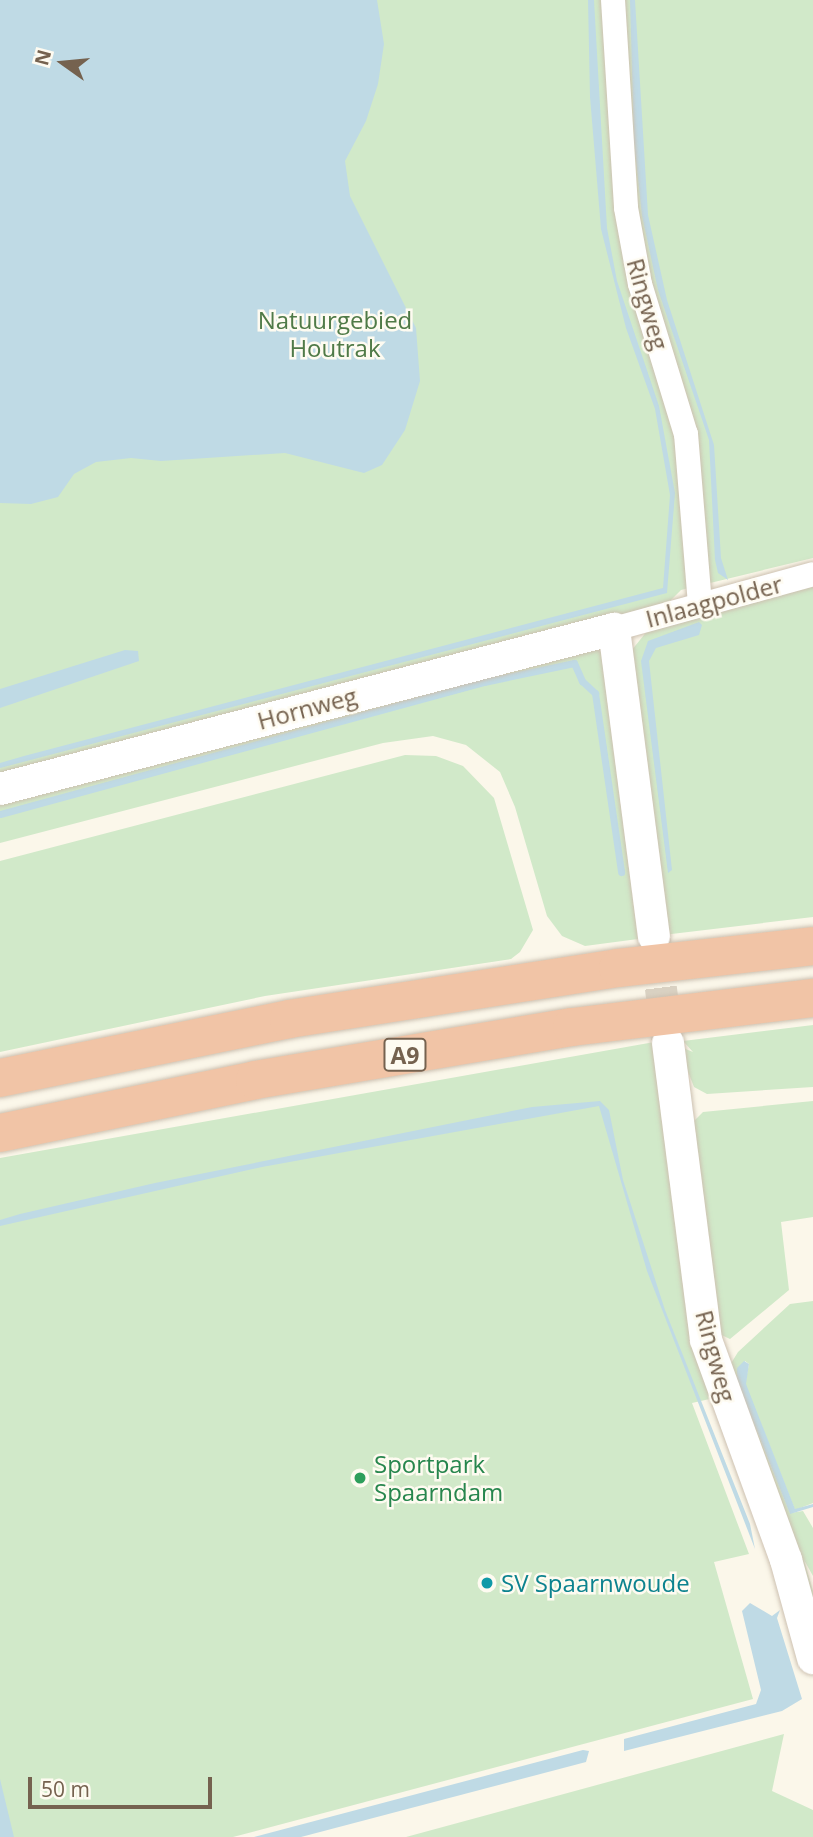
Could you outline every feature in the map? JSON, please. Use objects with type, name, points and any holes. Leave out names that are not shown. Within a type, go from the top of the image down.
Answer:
[{"type":"highway","name":"A9","points":[[0,1078],[289,1019],[618,968],[813,946]]},
{"type":"highway","name":"A9","points":[[0,1133],[255,1080],[572,1027],[813,998]]},
{"type":"street","name":"Ringweg","points":[[613,0],[626,208],[640,284],[687,434],[700,604]]},
{"type":"street","name":"Inlaagpolder","points":[[614,629],[813,574]]},
{"type":"street","name":"Hornweg","points":[[0,789],[614,629]]},
{"type":"street","points":[[614,629],[654,936]]},
{"type":"street","name":"Ringweg","points":[[668,1043],[706,1340],[786,1560],[813,1658]]},
{"type":"green space","name":"Natuurgebied Houtrak","points":[[0,0],[813,0],[813,558],[681,590],[669,602],[0,780]]},
{"type":"green space","points":[[813,584],[813,917],[663,935],[631,651],[648,630]]},
{"type":"green space","points":[[596,646],[601,649],[638,939],[585,946],[562,936],[547,916],[515,807],[500,772],[466,745],[433,736],[383,743],[0,843],[0,800]]},
{"type":"green space","points":[[405,755],[436,756],[463,766],[494,798],[533,930],[520,952],[511,959],[265,996],[0,1052],[0,861]]},
{"type":"green space","points":[[813,1025],[813,1087],[707,1094],[694,1087],[678,1046],[693,1052],[683,1041]]},
{"type":"green space","name":"Sportpark Spaarndam","points":[[660,1041],[714,1398],[692,1403],[749,1554],[714,1562],[753,1699],[233,1837],[0,1837],[0,1158]]},
{"type":"green space","points":[[813,1101],[813,1217],[781,1222],[789,1290],[730,1339],[715,1332],[691,1124],[703,1112]]},
{"type":"green space","points":[[813,1301],[813,1503],[795,1510],[745,1384],[749,1364],[745,1361],[737,1381],[790,1513],[803,1511],[813,1528],[813,1576],[804,1560],[813,1591],[813,1624],[727,1370],[738,1352],[790,1304]]},
{"type":"green space","points":[[784,1734],[772,1791],[813,1810],[813,1837],[406,1837]]},
{"type":"water","points":[[0,0],[377,0],[384,44],[378,84],[366,121],[345,161],[350,196],[416,328],[420,381],[405,430],[382,465],[364,473],[285,453],[161,461],[131,458],[96,462],[74,474],[58,497],[31,504],[0,503]]},
{"type":"water","points":[[588,0],[594,0],[607,228],[617,281],[659,406],[675,493],[667,593],[0,768],[0,763],[24,756],[663,588],[670,495],[655,409],[626,328],[601,229],[590,97]]},
{"type":"water","points":[[630,0],[635,0],[648,215],[667,300],[714,445],[721,558],[728,580],[718,573],[715,560],[709,440],[658,290],[642,216],[634,142]]},
{"type":"water","points":[[699,622],[702,625],[699,635],[656,648],[649,661],[672,870],[668,873],[641,661],[648,641]]},
{"type":"water","points":[[125,650],[138,651],[139,661],[0,708],[0,689]]},
{"type":"water","points":[[600,1101],[609,1110],[623,1180],[665,1310],[750,1524],[755,1549],[647,1271],[599,1106],[262,1167],[0,1226],[0,1220],[20,1214],[155,1183],[532,1107]]},
{"type":"water","points":[[744,1361],[749,1364],[746,1384],[795,1509],[813,1504],[813,1507],[790,1514],[737,1381],[737,1368]]},
{"type":"water","points":[[750,1603],[772,1616],[780,1610],[777,1618],[802,1699],[782,1711],[624,1751],[624,1739],[756,1704],[761,1690],[742,1611]]},
{"type":"water","points":[[583,1750],[589,1751],[586,1762],[301,1837],[254,1837]]},
{"type":"water","points":[[0,1779],[14,1837],[0,1837]]},
{"type":"waterway","points":[[0,814],[484,682],[574,663],[582,681],[595,693],[621,872]]},
{"type":"tunnel","points":[[655,940],[667,1038]]},
{"type":"place","name":"Sportpark Spaarndam","points":[[360,1478]]},
{"type":"place","name":"SV Spaarnwoude","points":[[487,1583]]}]
